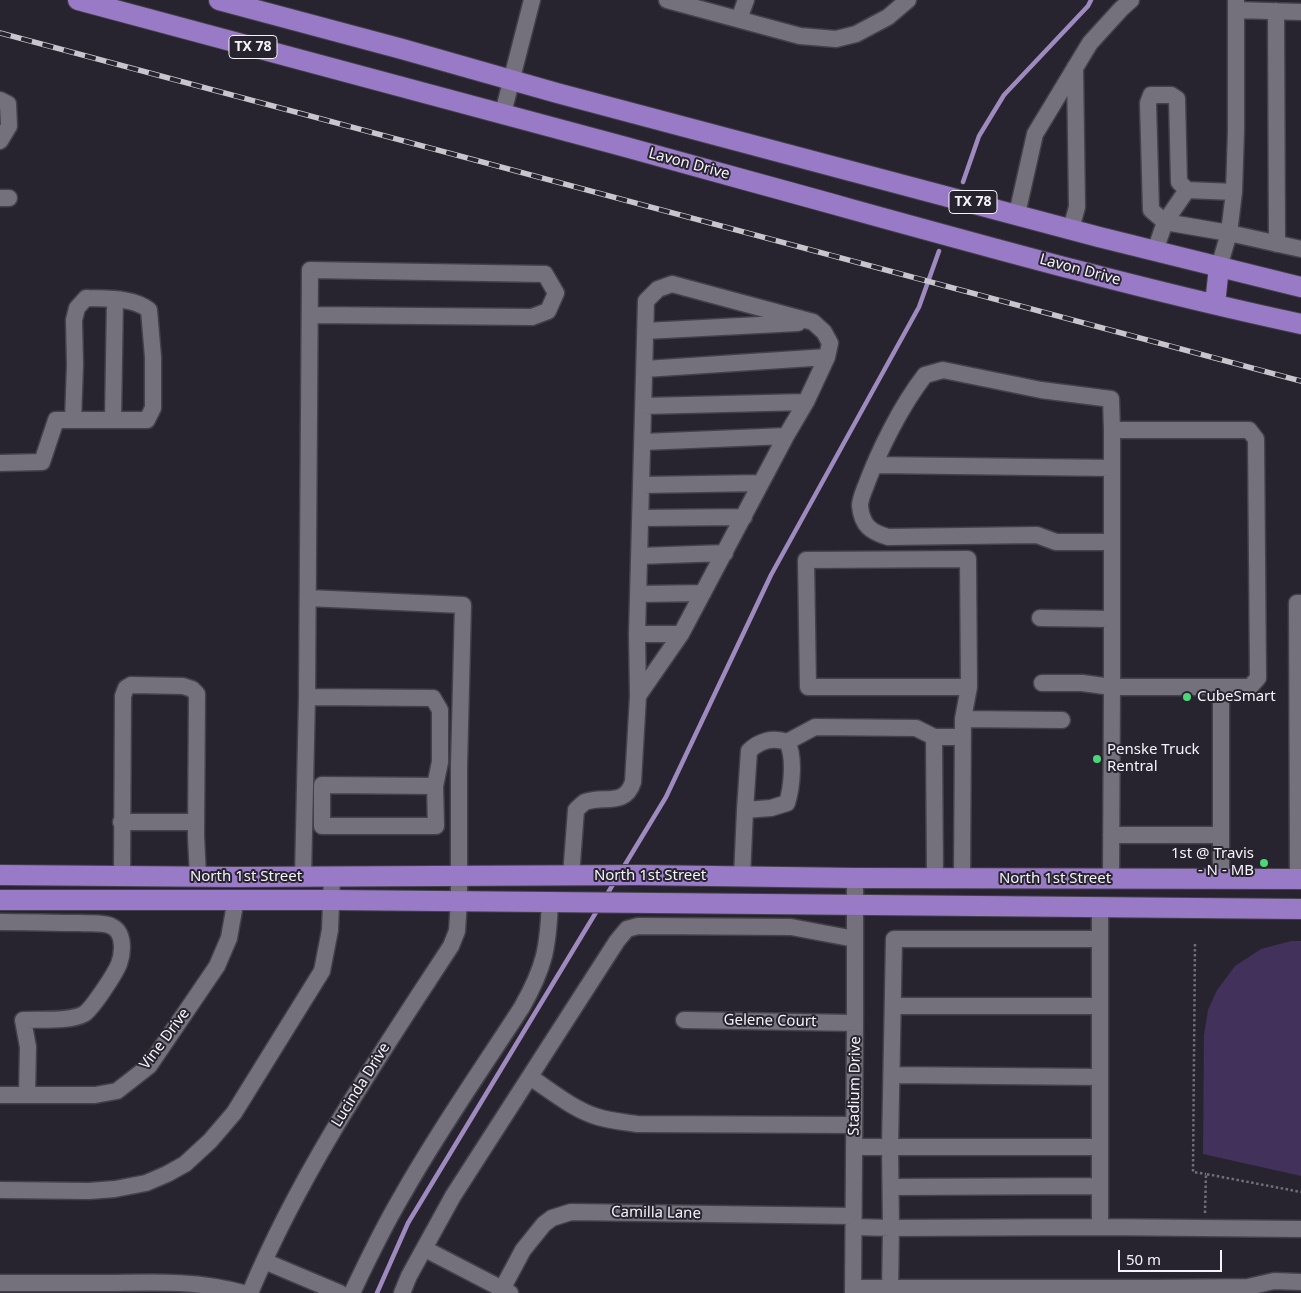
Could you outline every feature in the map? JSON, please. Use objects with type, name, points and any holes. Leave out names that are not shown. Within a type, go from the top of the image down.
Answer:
[{"type":"main road","name":"Lavon Drive","points":[[78,0],[503,113],[949,236],[1301,324]]},
{"type":"main road","name":"TX 78","points":[[219,0],[511,80],[1072,229],[1301,287]]},
{"type":"main road","points":[[1215,304],[1219,267]]},
{"type":"main road","name":"North 1st Street","points":[[0,875],[460,877],[638,875],[935,879],[1299,879]]},
{"type":"main road","points":[[146,877],[146,899]]},
{"type":"main road","points":[[627,902],[730,887],[742,877]]},
{"type":"main road","points":[[1299,879],[1299,909]]},
{"type":"main road","name":"North 1st Street","points":[[0,900],[236,899],[1299,909]]},
{"type":"street","points":[[503,113],[532,0]]},
{"type":"street","points":[[667,0],[800,36],[836,39],[856,34],[888,17],[908,0]]},
{"type":"street","points":[[739,19],[746,0]]},
{"type":"street","points":[[1017,214],[1035,134],[1090,43],[1131,0]]},
{"type":"street","points":[[1219,267],[1229,233],[1234,192],[1236,5],[1276,11],[1301,12]]},
{"type":"street","points":[[1276,11],[1277,244]]},
{"type":"street","points":[[1072,229],[1077,207],[1075,67]]},
{"type":"street","points":[[1234,192],[1187,190],[1179,182],[1177,99],[1171,95],[1151,95],[1148,104],[1151,210],[1165,222],[1229,233],[1301,249]]},
{"type":"street","points":[[0,100],[8,104],[9,126],[0,140]]},
{"type":"street","points":[[1155,251],[1165,222],[1187,190]]},
{"type":"street","points":[[303,877],[307,697],[310,270],[545,274],[556,293],[548,311],[532,317],[310,315]]},
{"type":"street","points":[[578,876],[576,810],[584,803],[622,797],[630,790],[633,782],[638,696],[637,634],[646,301],[658,289],[672,284],[813,322],[824,332],[830,343],[827,357],[806,402],[681,634],[638,696]]},
{"type":"street","points":[[0,463],[42,462],[56,420],[72,420],[113,420],[148,420],[153,408],[153,357],[149,310],[141,303],[115,299],[86,298],[77,308],[74,320],[75,365],[72,420]]},
{"type":"street","points":[[113,420],[115,299]]},
{"type":"street","points":[[645,331],[813,322]]},
{"type":"street","points":[[644,369],[827,357]]},
{"type":"street","points":[[1111,879],[1112,687],[1112,542],[1112,468],[1112,430],[1111,399],[1041,390],[943,370],[925,374],[914,389],[874,465],[860,504],[863,521],[873,532],[888,537],[1037,535],[1056,542],[1112,542]]},
{"type":"street","points":[[644,406],[806,402]]},
{"type":"street","points":[[1042,683],[1082,683],[1112,687],[1250,687],[1258,678],[1256,439],[1248,430],[1112,430]]},
{"type":"street","points":[[643,442],[786,436]]},
{"type":"street","points":[[874,465],[1112,468]]},
{"type":"street","points":[[642,485],[761,483]]},
{"type":"street","points":[[641,518],[744,518]]},
{"type":"street","points":[[640,556],[725,553]]},
{"type":"street","points":[[962,879],[963,719],[969,687],[968,559],[806,560],[808,687],[969,687]]},
{"type":"street","points":[[638,594],[703,593]]},
{"type":"street","name":"Lucinda Drive","points":[[250,1293],[308,1174],[342,1113],[451,946],[457,931],[460,877],[459,766],[463,605],[308,598]]},
{"type":"street","points":[[1299,879],[1297,603],[1301,603]]},
{"type":"street","points":[[1040,618],[1112,619]]},
{"type":"street","points":[[637,634],[681,634]]},
{"type":"street","points":[[122,877],[123,696],[126,688],[131,685],[183,686],[192,689],[197,694],[196,822],[198,877]]},
{"type":"street","points":[[1221,687],[1221,879]]},
{"type":"street","points":[[307,697],[433,698],[440,710],[440,762],[435,786],[436,826],[322,826],[322,785],[435,786]]},
{"type":"street","points":[[963,719],[1062,720]]},
{"type":"street","points":[[788,742],[815,727],[916,728],[934,737],[963,737]]},
{"type":"street","points":[[934,737],[935,879]]},
{"type":"street","points":[[742,877],[745,810],[749,751],[756,744],[779,739],[788,742],[791,748],[791,790],[787,803],[771,808],[745,810]]},
{"type":"street","points":[[121,822],[196,822]]},
{"type":"street","points":[[1111,835],[1221,835]]},
{"type":"street","points":[[0,1190],[89,1191],[146,1182],[167,1174],[185,1164],[210,1141],[234,1113],[322,971],[330,930],[332,877]]},
{"type":"street","name":"Stadium Drive","points":[[853,1290],[856,1023],[855,878]]},
{"type":"street","name":"Vine Drive","points":[[0,1095],[96,1095],[117,1091],[149,1066],[217,966],[230,938],[236,899]]},
{"type":"street","points":[[352,1293],[402,1194],[535,984],[542,968],[547,948],[550,902]]},
{"type":"street","points":[[1100,907],[1100,1227]]},
{"type":"street","points":[[0,922],[112,926],[118,931],[121,939],[119,965],[99,998],[88,1011],[72,1018],[23,1020],[28,1047],[26,1095]]},
{"type":"street","points":[[402,1293],[454,1196],[617,941],[627,930],[638,926],[791,927],[855,939]]},
{"type":"street","points":[[890,1290],[890,1147],[894,939],[1100,939]]},
{"type":"street","points":[[893,1006],[1100,1006]]},
{"type":"street","name":"Gelene Court","points":[[684,1020],[856,1023]]},
{"type":"street","points":[[892,1075],[1100,1077]]},
{"type":"street","points":[[530,1077],[589,1113],[617,1121],[637,1124],[854,1125]]},
{"type":"street","points":[[854,1147],[1100,1147]]},
{"type":"street","points":[[891,1187],[1100,1186]]},
{"type":"street","name":"Camilla Lane","points":[[504,1292],[523,1250],[544,1224],[552,1218],[571,1212],[854,1222],[891,1228],[1100,1227],[1301,1229]]},
{"type":"street","points":[[425,1249],[504,1292]]},
{"type":"street","points":[[264,1261],[340,1293]]},
{"type":"street","points":[[853,1290],[1156,1290],[1248,1287],[1274,1281],[1301,1282]]},
{"type":"street","points":[[0,1283],[147,1282],[204,1285],[243,1293]]},
{"type":"path","points":[[1195,944],[1193,1172],[1301,1192]]},
{"type":"path","points":[[1204,1220],[1206,1174]]},
{"type":"shaded area","points":[[1291,941],[1301,941],[1301,1176],[1203,1154],[1204,1035],[1208,1010],[1217,990],[1235,966],[1261,949]]},
{"type":"waterway","points":[[963,182],[979,136],[1004,95],[1088,6],[1091,0]]},
{"type":"waterway","points":[[623,868],[666,797],[771,575],[919,307],[939,251]]},
{"type":"waterway","points":[[606,896],[615,881]]},
{"type":"waterway","points":[[377,1293],[408,1223],[598,909]]},
{"type":"railway","points":[[0,33],[1301,381]]},
{"type":"place","name":"CubeSmart","points":[[1187,697]]},
{"type":"place","name":"Penske Truck Rentral","points":[[1097,759]]},
{"type":"place","name":"1st @ Travis - N - MB","points":[[1264,863]]}]
